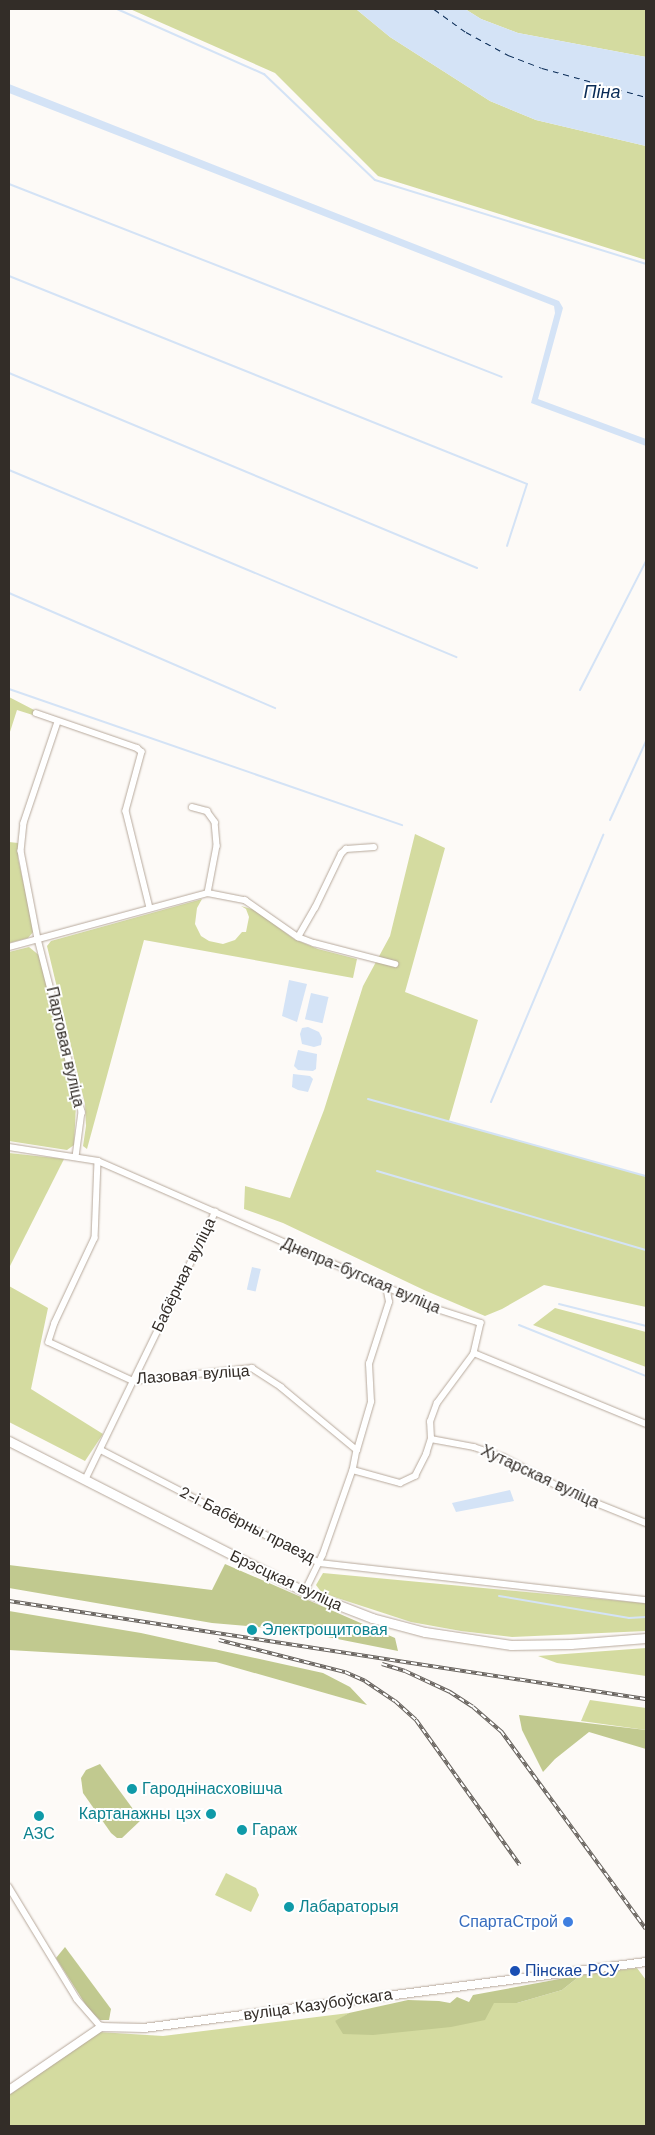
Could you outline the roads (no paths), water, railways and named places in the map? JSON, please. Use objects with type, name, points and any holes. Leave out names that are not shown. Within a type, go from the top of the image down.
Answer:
[{"type":"main road","name":"Брэсцкая вуліца","points":[[9,1441],[305,1592],[372,1618],[425,1632],[521,1645],[571,1644],[646,1638]]},
{"type":"street","points":[[36,713],[137,748],[142,755],[126,811],[150,908]]},
{"type":"street","name":"Партовая вуліца","points":[[58,722],[24,823],[21,839],[22,860],[38,939],[82,1112],[76,1157]]},
{"type":"street","points":[[192,807],[207,811],[215,822],[217,846],[208,893]]},
{"type":"street","points":[[298,936],[315,908],[341,854],[346,849],[374,847]]},
{"type":"street","points":[[9,947],[208,893],[245,900],[298,936],[314,943],[395,964]]},
{"type":"street","name":"Бабёрная вуліца","points":[[9,1147],[98,1161],[215,1212],[85,1480]]},
{"type":"street","name":"Лазовая вуліца","points":[[98,1161],[95,1238],[55,1323],[49,1342],[132,1381],[252,1368],[281,1387],[357,1450]]},
{"type":"street","name":"Днепра-бугская вуліца","points":[[215,1212],[434,1308],[481,1323],[474,1353],[437,1403],[430,1422],[431,1438]]},
{"type":"street","points":[[386,1287],[389,1302],[369,1364],[371,1402],[353,1470],[400,1483],[415,1476],[426,1454],[431,1438]]},
{"type":"street","points":[[474,1353],[646,1424]]},
{"type":"street","name":"Хутарская вуліца","points":[[431,1438],[474,1447],[503,1457],[569,1492],[646,1524]]},
{"type":"street","name":"2-і Бабёрны праезд","points":[[101,1450],[320,1563],[353,1470]]},
{"type":"street","points":[[305,1592],[320,1563],[646,1600]]},
{"type":"street","points":[[9,1887],[77,1999],[101,2027],[9,2090]]},
{"type":"street","name":"вуліца Казубоўскага","points":[[101,2027],[144,2028],[646,1962]]},
{"type":"water","name":"Піна","points":[[356,9],[465,9],[481,19],[518,33],[646,57],[646,146],[536,120],[490,101],[390,37]]},
{"type":"water","points":[[9,84],[559,301],[563,308],[538,399],[646,439],[646,446],[531,403],[555,313],[554,306],[9,93]]},
{"type":"water","points":[[289,980],[307,984],[297,1022],[282,1016]]},
{"type":"water","points":[[311,993],[329,997],[322,1023],[305,1019]]},
{"type":"water","points":[[308,1027],[319,1032],[322,1038],[321,1045],[314,1047],[302,1044],[300,1034],[302,1028]]},
{"type":"water","points":[[298,1050],[317,1054],[316,1069],[313,1071],[298,1070],[294,1066]]},
{"type":"water","points":[[293,1074],[310,1076],[313,1079],[308,1092],[292,1087]]},
{"type":"water","points":[[252,1267],[261,1269],[256,1291],[247,1289]]},
{"type":"water","points":[[510,1490],[514,1501],[456,1512],[452,1503]]},
{"type":"waterway","points":[[117,9],[264,74],[375,180],[646,264]]},
{"type":"waterway","points":[[9,184],[502,377]]},
{"type":"waterway","points":[[9,276],[527,484],[507,546]]},
{"type":"waterway","points":[[9,373],[477,568]]},
{"type":"waterway","points":[[9,470],[457,657]]},
{"type":"waterway","points":[[580,690],[646,561]]},
{"type":"waterway","points":[[9,593],[275,708]]},
{"type":"waterway","points":[[9,689],[402,825]]},
{"type":"waterway","points":[[610,820],[646,741]]},
{"type":"waterway","points":[[491,1102],[603,835]]},
{"type":"waterway","points":[[368,1099],[646,1176]]},
{"type":"waterway","points":[[377,1171],[646,1250]]},
{"type":"waterway","points":[[559,1304],[646,1326]]},
{"type":"waterway","points":[[519,1325],[646,1376]]},
{"type":"waterway","points":[[499,1596],[629,1618],[646,1617]]},
{"type":"railway","points":[[9,1601],[646,1699]]},
{"type":"railway","points":[[219,1640],[345,1672],[365,1681],[395,1701],[416,1720],[520,1865]]},
{"type":"railway","points":[[382,1664],[405,1671],[450,1692],[473,1707],[501,1731],[646,1929]]},
{"type":"place","name":"Электрощитовая","points":[[252,1630]]},
{"type":"place","name":"Гароднінасховішча","points":[[132,1789]]},
{"type":"place","name":"Картанажны цэх","points":[[211,1814]]},
{"type":"place","name":"АЗС","points":[[39,1816]]},
{"type":"place","name":"Гараж","points":[[242,1830]]},
{"type":"place","name":"Лабараторыя","points":[[289,1907]]},
{"type":"place","name":"СпартаСтрой","points":[[568,1922]]},
{"type":"place","name":"Пінскае РСУ","points":[[515,1971]]}]
